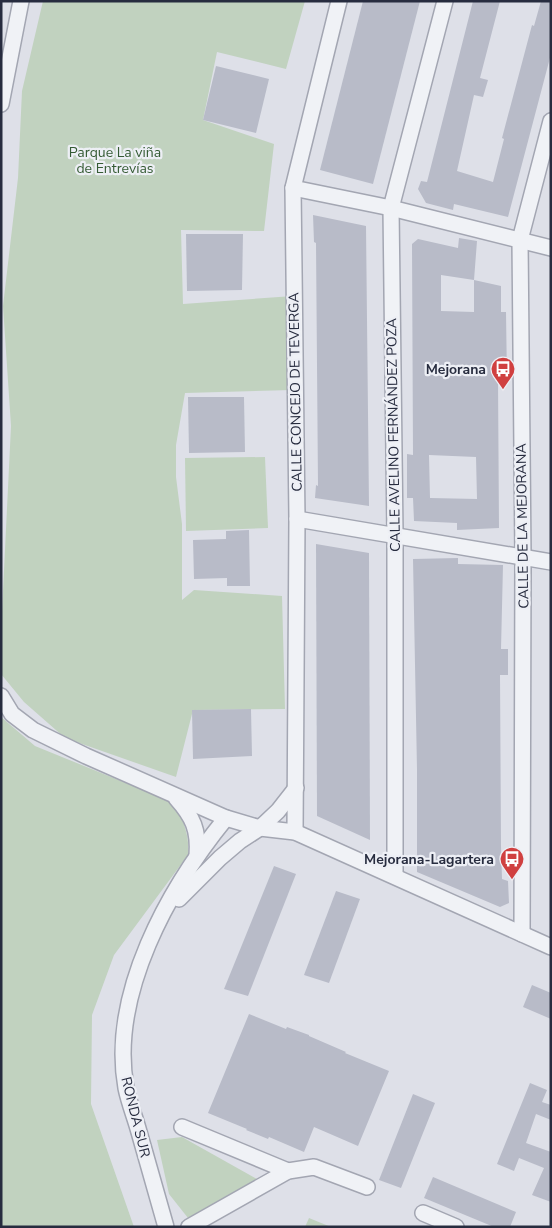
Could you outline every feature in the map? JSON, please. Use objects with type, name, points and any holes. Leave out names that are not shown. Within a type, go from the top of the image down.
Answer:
[{"type":"street","points":[[1,104],[21,1]]},
{"type":"street","name":"CALLE CONCEJO DE TEVERGA","points":[[295,832],[297,519],[293,188],[339,1]]},
{"type":"street","name":"CALLE AVELINO FERNÁNDEZ POZA","points":[[395,876],[391,208],[445,1]]},
{"type":"street","name":"CALLE DE LA MEJORANA","points":[[522,934],[523,557],[520,240],[551,121]]},
{"type":"street","points":[[293,188],[391,208],[551,248]]},
{"type":"street","points":[[297,519],[551,562]]},
{"type":"street","points":[[1,696],[12,714],[32,730],[175,796],[226,818],[260,828],[295,832],[551,947]]},
{"type":"street","points":[[260,828],[283,806],[296,788]]},
{"type":"street","points":[[175,796],[196,828],[198,841],[197,856]]},
{"type":"street","name":"RONDA SUR","points":[[222,856],[229,831],[226,818]]},
{"type":"street","name":"RONDA SUR","points":[[166,1227],[126,1088],[123,1049],[128,1005],[140,969],[160,921],[197,856],[226,818]]},
{"type":"street","name":"RONDA SUR","points":[[160,921],[183,894],[222,856],[260,828]]},
{"type":"street","points":[[182,1127],[288,1171]]},
{"type":"street","points":[[189,1227],[288,1171],[314,1167],[367,1187]]},
{"type":"street","points":[[423,1213],[456,1227]]},
{"type":"green space","name":"Parque La viña de Entrevías","points":[[43,1],[305,1],[286,69],[217,52],[203,120],[274,144],[264,231],[181,230],[183,304],[293,296],[292,390],[185,393],[176,445],[176,477],[182,524],[182,600],[194,590],[282,596],[285,709],[193,710],[176,777],[65,738],[24,702],[1,674],[1,632],[11,426],[3,306],[18,178],[22,91]]},
{"type":"green space","points":[[265,457],[268,528],[186,531],[185,458]]},
{"type":"green space","points":[[1,717],[35,746],[175,803],[185,828],[188,841],[188,855],[114,955],[92,1015],[91,1104],[134,1227],[1,1227]]},
{"type":"green space","points":[[182,1137],[257,1179],[188,1218],[169,1194],[157,1140]]},
{"type":"green space","points":[[309,1218],[331,1227],[305,1227]]},
{"type":"building","points":[[363,1],[420,1],[373,184],[320,170]]},
{"type":"building","points":[[473,1],[500,1],[480,78],[488,80],[483,97],[474,95],[457,171],[493,182],[504,139],[502,138],[532,25],[534,26],[541,1],[551,1],[551,54],[508,217],[454,204],[453,210],[426,203],[418,189],[421,181],[427,182]]},
{"type":"building","points":[[216,66],[269,79],[256,133],[203,120]]},
{"type":"building","points":[[313,215],[366,226],[369,506],[315,498],[316,485],[318,486],[316,243],[314,242]]},
{"type":"building","points":[[186,234],[243,234],[242,290],[187,291]]},
{"type":"building","points":[[459,238],[477,241],[474,280],[501,286],[501,312],[506,312],[507,381],[498,380],[499,528],[457,530],[457,523],[414,521],[413,498],[407,498],[407,454],[413,455],[412,244],[418,239],[458,248]],"holes":[[[441,275],[474,280],[474,312],[441,311]],[[429,455],[476,457],[477,499],[430,498]]]},
{"type":"building","points":[[188,397],[244,397],[245,452],[189,453]]},
{"type":"building","points":[[249,530],[250,586],[227,586],[227,578],[194,579],[193,540],[226,539],[226,531]]},
{"type":"building","points":[[316,544],[369,553],[370,840],[317,816]]},
{"type":"building","points":[[458,558],[458,564],[503,565],[501,649],[508,649],[508,675],[500,675],[501,846],[502,879],[508,881],[509,903],[500,907],[417,872],[413,559]]},
{"type":"building","points":[[251,709],[252,756],[193,759],[192,710]]},
{"type":"building","points":[[274,866],[296,874],[248,996],[224,989]]},
{"type":"building","points":[[336,891],[360,899],[329,983],[304,975]]},
{"type":"building","points":[[532,985],[551,993],[551,1019],[523,1007]]},
{"type":"building","points":[[249,1014],[286,1029],[287,1027],[309,1035],[345,1053],[389,1071],[358,1146],[314,1127],[304,1152],[269,1137],[268,1139],[208,1113]]},
{"type":"building","points":[[530,1083],[547,1090],[542,1102],[551,1105],[551,1120],[536,1114],[526,1143],[551,1152],[551,1202],[532,1195],[544,1168],[519,1158],[514,1171],[497,1164]]},
{"type":"building","points":[[413,1094],[435,1103],[401,1188],[379,1180]]},
{"type":"building","points":[[433,1177],[516,1212],[510,1227],[494,1227],[424,1198]]},
{"type":"place","name":"Mejorana","points":[[503,390]]},
{"type":"place","name":"Mejorana-Lagartera","points":[[512,880]]}]
